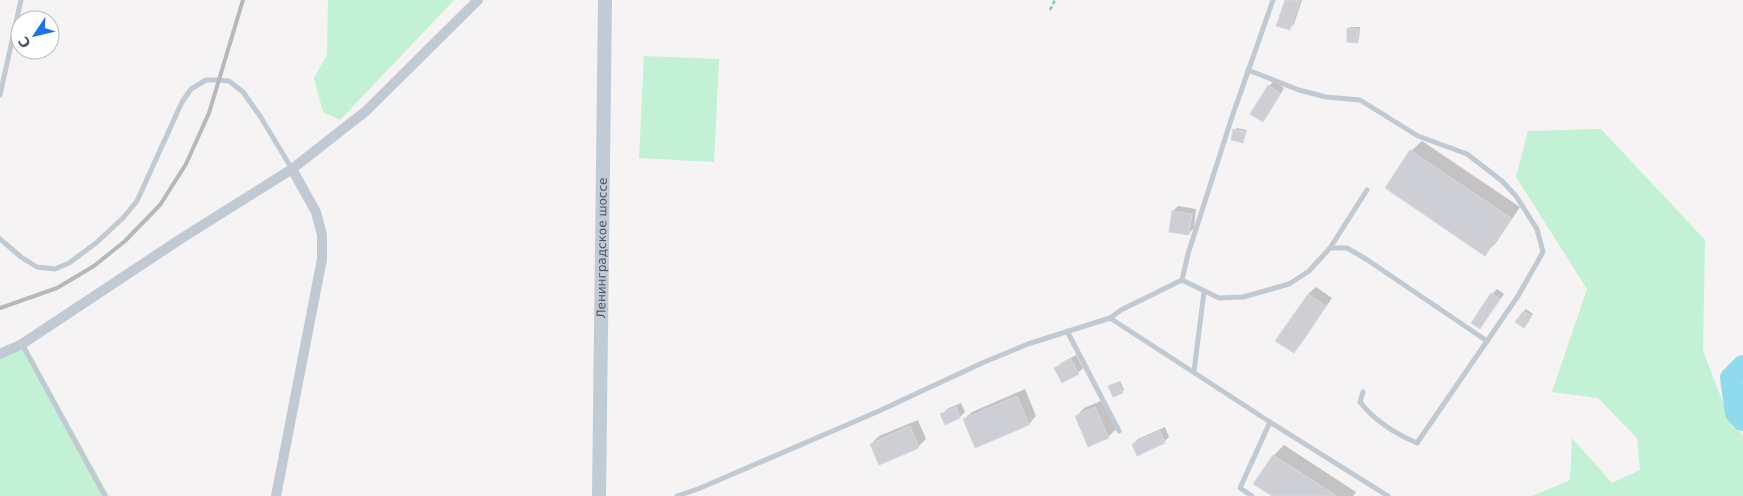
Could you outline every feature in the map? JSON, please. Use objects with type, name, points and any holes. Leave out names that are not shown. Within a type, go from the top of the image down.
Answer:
[{"type":"main road","name":"Ленинградское шоссе","points":[[599,496],[605,0]]},
{"type":"street","points":[[0,354],[22,344],[179,240],[292,169],[366,111],[478,0]]},
{"type":"street","points":[[276,496],[322,259],[322,235],[316,212],[292,169]]},
{"type":"lane","points":[[0,95],[21,0]]},
{"type":"lane","points":[[1182,280],[1188,254],[1273,0]]},
{"type":"lane","points":[[1248,70],[1299,90],[1326,97],[1360,100],[1418,136],[1466,154],[1502,181],[1516,196],[1536,230],[1543,252],[1518,296],[1417,443],[1406,438],[1369,413],[1360,402],[1362,392]]},
{"type":"lane","points":[[0,239],[21,257],[37,267],[55,269],[70,263],[96,243],[124,218],[137,201],[182,102],[191,89],[206,80],[229,81],[243,92],[292,169]]},
{"type":"lane","points":[[1182,280],[1219,298],[1242,297],[1289,284],[1309,271],[1330,248],[1367,190]]},
{"type":"lane","points":[[1330,248],[1347,248],[1366,259],[1487,341]]},
{"type":"lane","points":[[677,496],[698,489],[879,411],[982,363],[1028,344],[1110,318],[1121,310],[1182,280]]},
{"type":"lane","points":[[1194,371],[1204,292]]},
{"type":"lane","points":[[1110,318],[1388,496]]},
{"type":"lane","points":[[1067,331],[1120,431]]},
{"type":"lane","points":[[22,344],[105,496]]},
{"type":"lane","points":[[1252,496],[1240,488],[1270,422]]},
{"type":"path","points":[[1050,10],[1055,0]]},
{"type":"green space","points":[[328,0],[454,0],[340,120],[323,112],[314,78],[327,55]]},
{"type":"green space","points":[[644,56],[719,59],[714,162],[639,158]]},
{"type":"green space","points":[[1601,129],[1705,240],[1703,351],[1729,418],[1743,436],[1743,496],[1532,496],[1570,480],[1572,438],[1612,483],[1640,470],[1637,438],[1598,398],[1552,392],[1587,289],[1516,177],[1528,131]]},
{"type":"green space","points":[[26,346],[109,496],[0,496],[0,359]]},
{"type":"building","points":[[1285,0],[1300,0],[1290,30],[1276,26]]},
{"type":"building","points":[[1347,28],[1358,29],[1358,43],[1347,42]]},
{"type":"building","points":[[1268,85],[1280,93],[1263,122],[1250,114]]},
{"type":"building","points":[[1233,129],[1246,132],[1243,143],[1231,140]]},
{"type":"building","points":[[1410,150],[1511,218],[1485,256],[1385,188]]},
{"type":"building","points":[[1172,211],[1192,214],[1189,235],[1169,232]]},
{"type":"building","points":[[1491,293],[1500,299],[1480,329],[1471,323]]},
{"type":"building","points":[[1308,294],[1326,306],[1294,353],[1275,341]]},
{"type":"building","points":[[1523,311],[1532,316],[1524,328],[1515,322]]},
{"type":"building","points":[[1071,359],[1079,374],[1062,383],[1054,368]]},
{"type":"building","points":[[1118,382],[1123,393],[1113,397],[1108,386]]},
{"type":"building","points":[[1017,396],[1029,425],[975,448],[963,419]]},
{"type":"building","points":[[956,407],[960,418],[945,425],[940,414]]},
{"type":"building","points":[[1095,407],[1109,438],[1088,447],[1075,416]]},
{"type":"building","points":[[910,426],[919,448],[879,465],[870,444]]},
{"type":"building","points":[[1160,431],[1165,443],[1137,456],[1132,444]]},
{"type":"building","points":[[1273,455],[1337,496],[1272,496],[1253,484]]},
{"type":"waterway","points":[[1743,366],[1731,378],[1736,413],[1743,420]]},
{"type":"railway","points":[[0,308],[57,288],[94,266],[125,241],[160,205],[186,164],[209,113],[243,0]]}]
